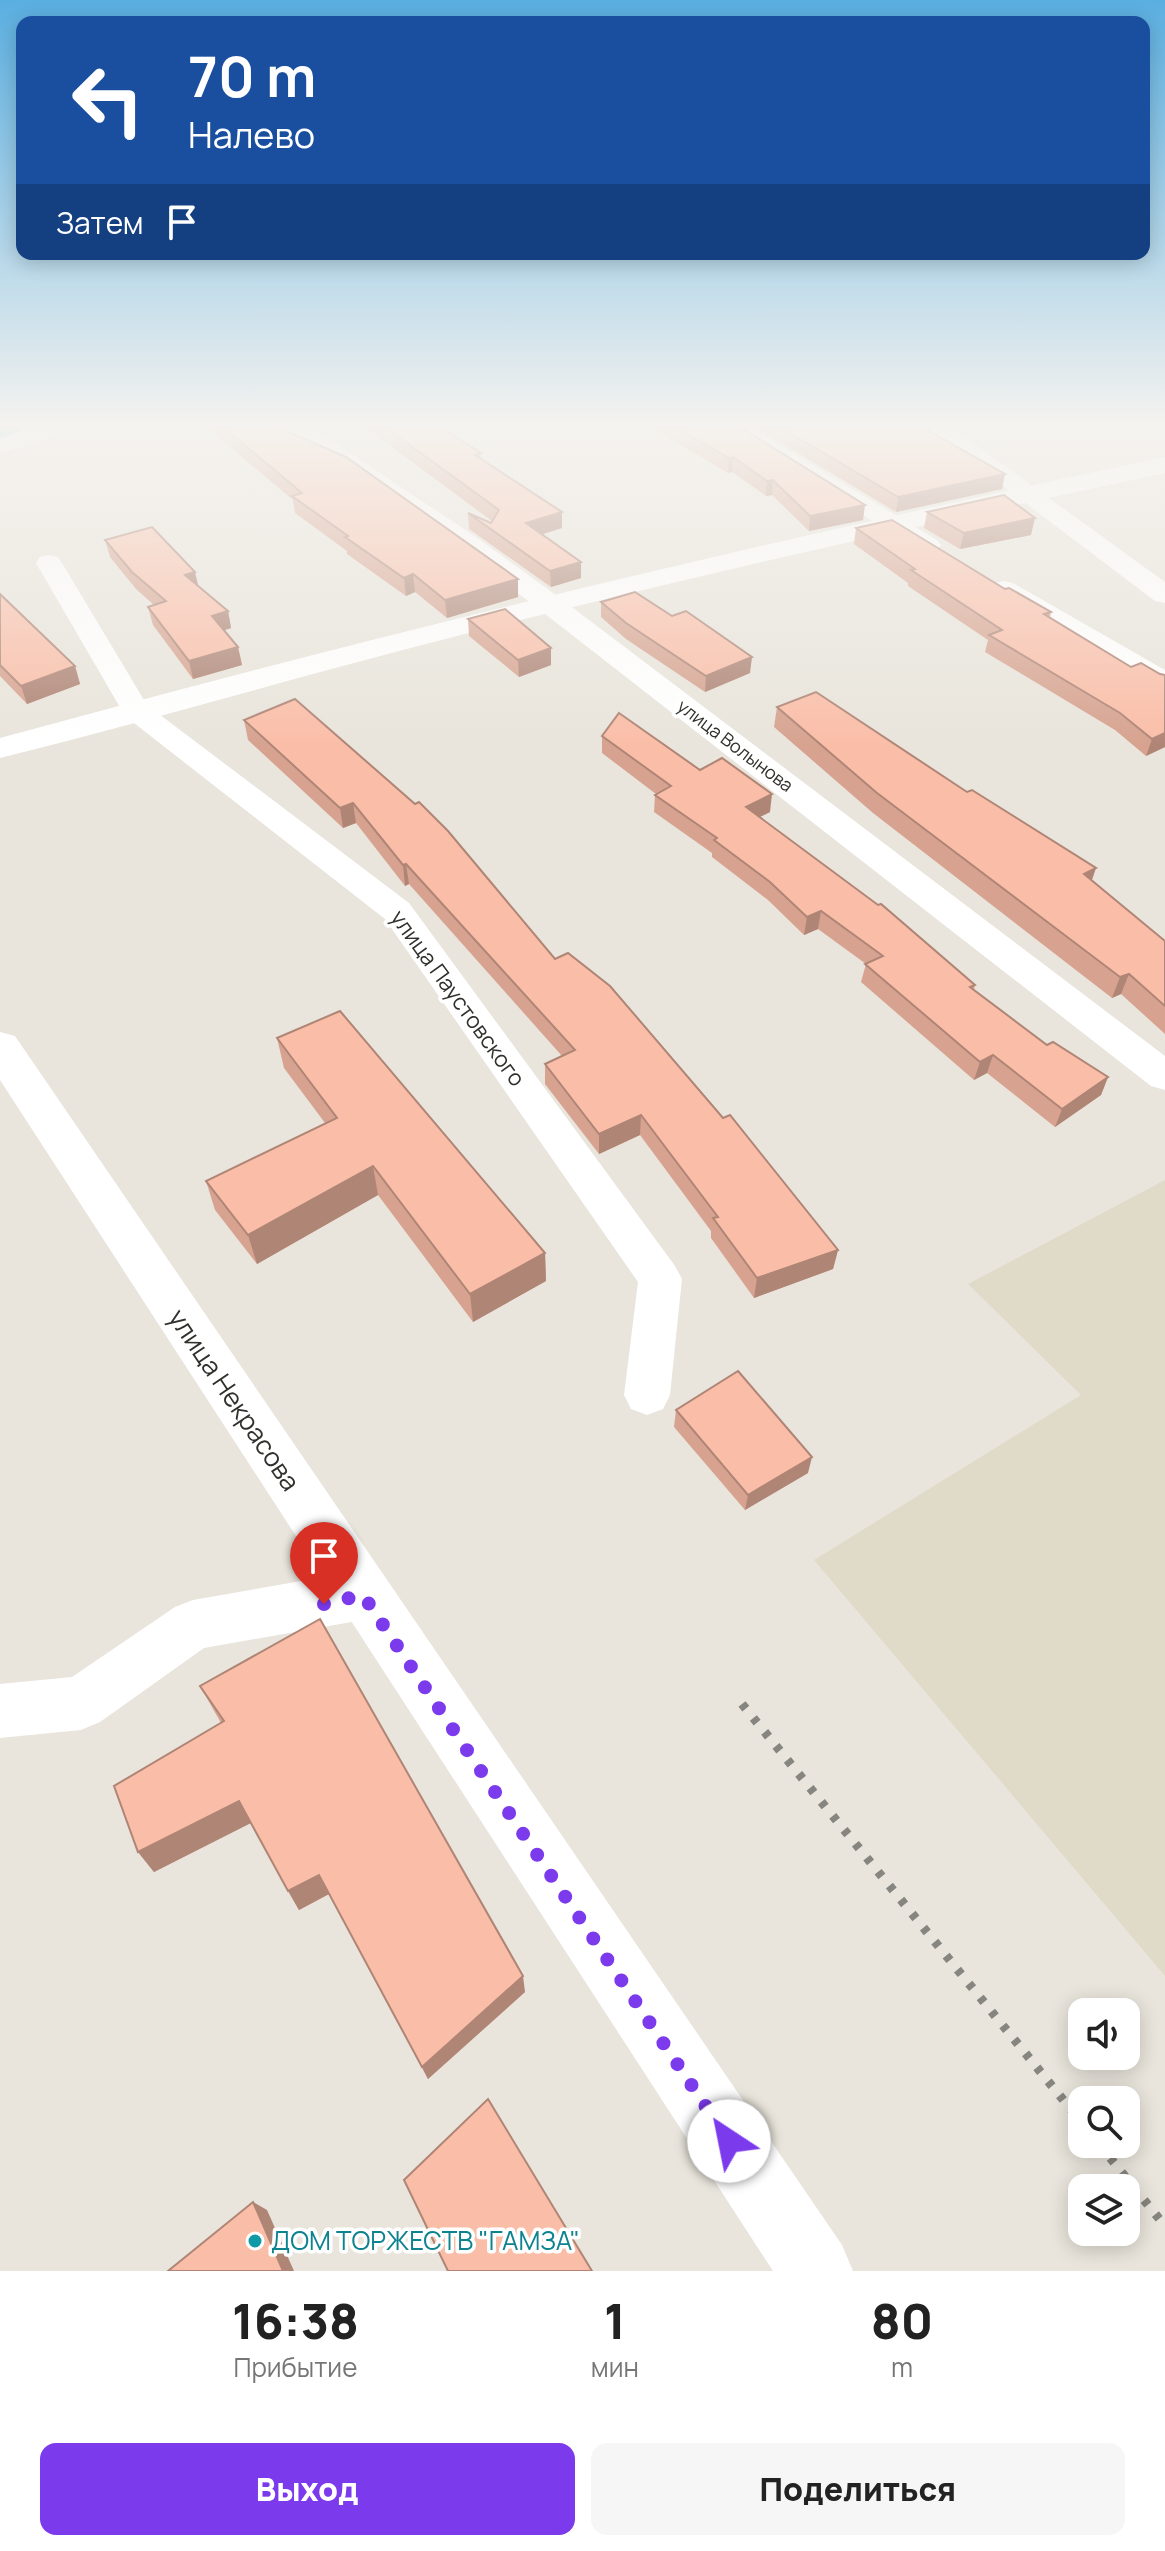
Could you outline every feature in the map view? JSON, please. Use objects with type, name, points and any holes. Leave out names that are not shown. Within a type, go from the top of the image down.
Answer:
[{"type":"street","name":"улица Волынова","points":[[454,533],[1165,1076]]},
{"type":"street","points":[[0,748],[135,710],[550,604],[854,533]]},
{"type":"street","points":[[908,533],[946,555]]},
{"type":"street","points":[[1079,533],[1165,595]]},
{"type":"street","name":"улица Паустовского","points":[[49,563],[135,710],[397,911],[660,1279],[647,1395]]},
{"type":"street","points":[[987,579],[1165,682]]},
{"type":"street","name":"улица Некрасова","points":[[0,1047],[816,2271]]},
{"type":"street","points":[[0,1711],[81,1703],[193,1625],[363,1595]]},
{"type":"shaded area","points":[[1165,1180],[1165,1976],[814,1560],[1081,1395],[968,1284]]},
{"type":"building","points":[[130,533],[158,533],[195,572],[185,575],[228,611],[212,616],[238,647],[189,661],[148,607],[166,601],[132,572],[105,540]]},
{"type":"building","points":[[344,533],[453,533],[518,579],[445,600],[413,574],[404,578],[345,537],[348,536]]},
{"type":"building","points":[[496,533],[540,533],[581,562],[550,571]]},
{"type":"building","points":[[863,533],[913,533],[1005,589],[1009,588],[1051,612],[1044,614],[1131,667],[1141,663],[1165,675],[1165,733],[1152,739],[1120,713],[989,635],[1002,630],[911,570],[915,569]]},
{"type":"building","points":[[635,592],[672,616],[686,611],[752,657],[706,676],[626,623],[601,602]]},
{"type":"building","points":[[0,594],[75,666],[21,686],[0,665]]},
{"type":"building","points":[[505,609],[551,648],[518,660],[468,619]]},
{"type":"building","points":[[816,692],[967,792],[972,790],[1096,868],[1084,874],[1165,941],[1165,1006],[1129,974],[1120,977],[877,793],[777,707]]},
{"type":"building","points":[[295,699],[415,804],[419,802],[448,831],[555,959],[568,953],[610,986],[723,1118],[730,1115],[838,1250],[757,1278],[713,1218],[718,1217],[641,1115],[599,1134],[545,1064],[575,1050],[406,864],[403,865],[353,803],[340,808],[244,720]]},
{"type":"building","points":[[619,713],[700,770],[722,758],[772,794],[746,807],[878,905],[881,904],[975,985],[970,987],[1047,1045],[1053,1042],[1108,1077],[1062,1109],[993,1055],[980,1062],[865,964],[883,956],[821,911],[807,917],[770,882],[714,840],[717,838],[655,795],[671,786],[602,736]]},
{"type":"building","points":[[340,1011],[545,1253],[470,1294],[373,1166],[248,1235],[206,1181],[337,1118],[277,1038]]},
{"type":"building","points":[[738,1371],[812,1457],[748,1495],[676,1410]]},
{"type":"building","points":[[320,1619],[523,1976],[422,2067],[319,1875],[288,1891],[239,1801],[138,1852],[114,1786],[224,1721],[200,1686]]},
{"type":"building","points":[[488,2099],[592,2271],[448,2271],[404,2180]]},
{"type":"building","name":"ДОМ ТОРЖЕСТВ \"ГАМЗА\"","points":[[253,2202],[283,2271],[168,2271]]},
{"type":"railway","points":[[742,1704],[1068,2106]]},
{"type":"railway","points":[[1110,2158],[1165,2226]]},
{"type":"place","name":"ДОМ ТОРЖЕСТВ \"ГАМЗА\"","points":[[255,2241]]},
{"type":"route","points":[[324,1604],[363,1595],[729,2141]]}]
